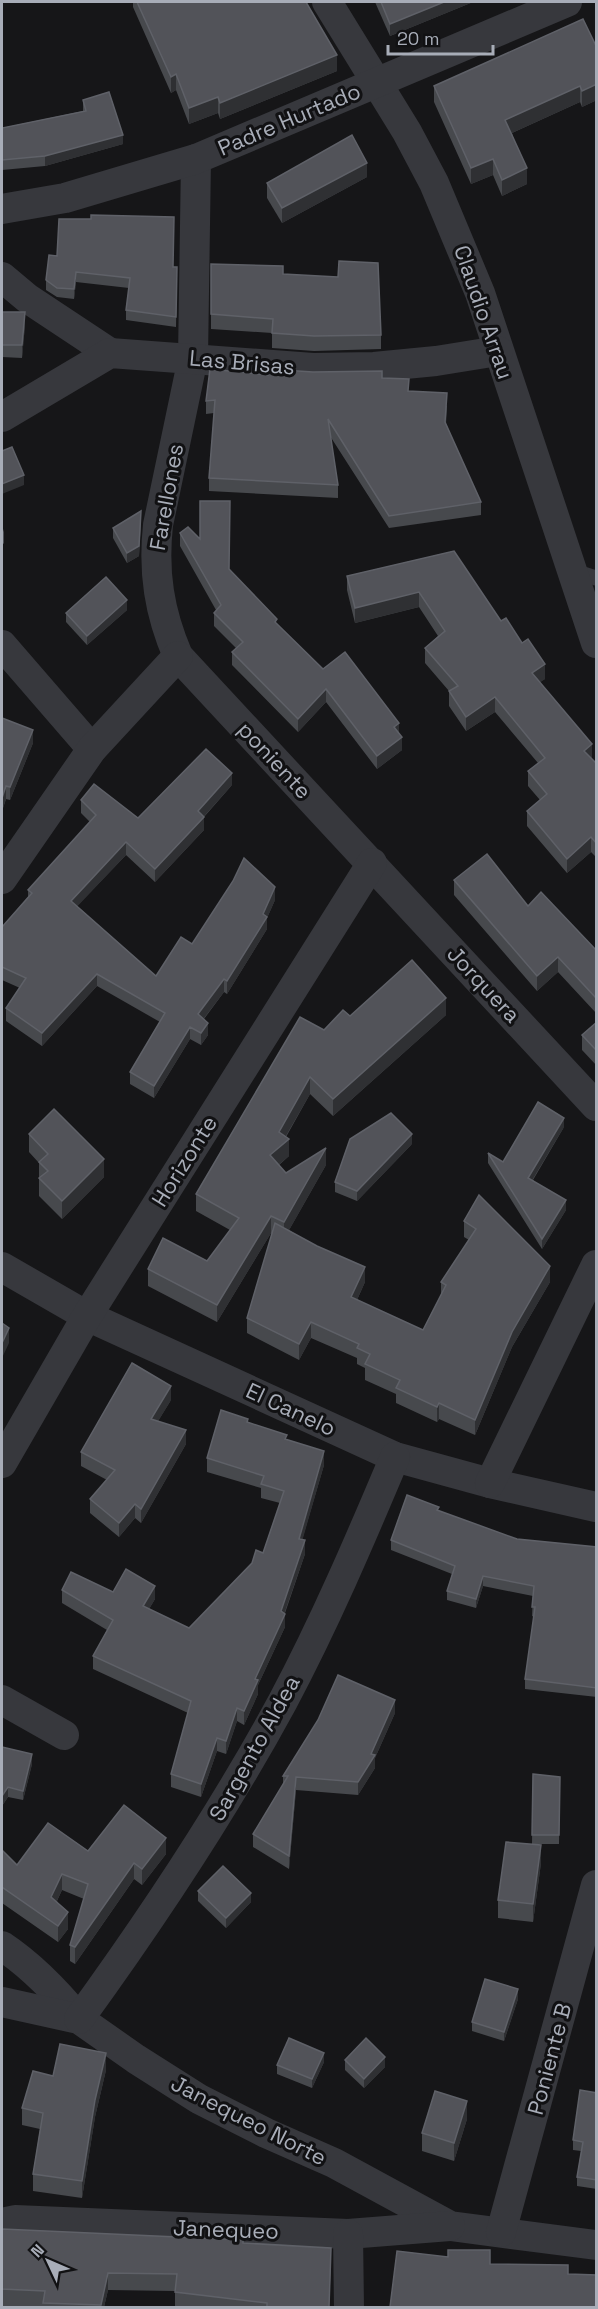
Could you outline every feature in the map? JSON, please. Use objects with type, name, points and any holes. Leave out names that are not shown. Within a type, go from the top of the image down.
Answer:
[{"type":"street","name":"Claudio Arrau","points":[[327,2],[407,132],[449,215],[480,293],[498,351],[584,574],[597,643]]},
{"type":"street","name":"Padre Hurtado","points":[[2,209],[65,198],[196,159],[567,2]]},
{"type":"street","name":"Farellones","points":[[178,656],[160,606],[155,552],[158,525],[193,358],[196,159]]},
{"type":"street","points":[[2,277],[27,298],[110,353],[2,417]]},
{"type":"street","name":"Las Brisas","points":[[110,353],[193,358],[253,365],[374,368],[436,362],[498,351]]},
{"type":"street","points":[[2,645],[92,748]]},
{"type":"street","points":[[2,879],[92,748],[178,656]]},
{"type":"street","name":"poniente","points":[[178,656],[372,863]]},
{"type":"street","name":"Jorquera","points":[[372,863],[597,1106]]},
{"type":"street","name":"Horizonte","points":[[2,1463],[87,1316],[372,863]]},
{"type":"street","points":[[490,1483],[597,1265]]},
{"type":"street","name":"El Canelo","points":[[2,1267],[87,1316],[395,1457],[490,1483],[597,1507]]},
{"type":"street","name":"Sargento Aldea","points":[[79,2019],[136,1941],[239,1778],[323,1621],[395,1457]]},
{"type":"street","points":[[2,1700],[64,1735]]},
{"type":"street","name":"Poniente B","points":[[501,2232],[597,1885]]},
{"type":"street","points":[[2,1946],[32,1968],[57,1992],[79,2019]]},
{"type":"street","name":"Janequeo Norte","points":[[2,2002],[79,2019],[199,2099],[266,2133],[334,2163],[450,2226],[501,2232]]},
{"type":"street","name":"Janequeo","points":[[2,2223],[15,2220],[348,2234],[450,2226]]},
{"type":"street","points":[[501,2232],[597,2245]]},
{"type":"street","points":[[348,2234],[349,2307]]},
{"type":"building","points":[[137,2],[306,2],[337,55],[220,103],[218,97],[189,108],[176,74],[171,77]]},
{"type":"building","points":[[381,2],[444,2],[390,24]]},
{"type":"building","points":[[583,19],[597,48],[597,84],[582,91],[580,86],[505,120],[527,168],[502,180],[493,159],[471,168],[434,86]]},
{"type":"building","points":[[109,92],[123,135],[45,156],[2,160],[2,128],[86,111],[83,100]]},
{"type":"building","points":[[352,135],[367,163],[282,208],[267,183]]},
{"type":"building","points":[[91,215],[174,217],[173,267],[177,267],[176,317],[126,310],[130,278],[76,272],[74,289],[57,288],[46,280],[49,255],[57,256],[59,219],[91,219]]},
{"type":"building","points":[[339,261],[378,263],[381,335],[314,336],[272,333],[273,319],[211,314],[211,264],[283,266],[283,274],[338,277]]},
{"type":"building","points":[[2,312],[25,312],[22,345],[2,345]]},
{"type":"building","points":[[210,369],[268,375],[268,369],[313,372],[382,371],[382,378],[409,379],[408,391],[447,393],[445,422],[481,502],[389,516],[328,419],[338,485],[209,478],[215,400],[206,401]]},
{"type":"building","points":[[12,447],[24,475],[2,484],[2,451]]},
{"type":"building","points":[[200,501],[230,501],[229,569],[277,619],[275,622],[323,669],[345,652],[399,723],[394,727],[402,737],[377,756],[326,689],[298,719],[232,652],[243,642],[214,613],[221,605],[180,533],[188,527],[200,539]]},
{"type":"building","points":[[141,511],[139,546],[127,553],[113,528]]},
{"type":"building","points":[[454,551],[501,621],[506,618],[522,643],[528,639],[545,664],[532,673],[592,744],[584,751],[597,764],[597,844],[591,837],[567,859],[527,811],[547,794],[528,771],[545,758],[495,697],[466,717],[449,691],[458,686],[425,648],[445,631],[419,592],[355,608],[347,576]]},
{"type":"building","points":[[106,577],[127,600],[87,636],[66,613]]},
{"type":"building","points":[[2,718],[33,730],[10,787],[6,786],[2,798]]},
{"type":"building","points":[[206,749],[232,773],[198,811],[204,817],[155,869],[126,842],[71,901],[156,976],[181,937],[192,944],[233,881],[244,858],[275,887],[263,914],[267,917],[227,981],[224,979],[198,1014],[208,1023],[201,1033],[190,1027],[154,1086],[130,1072],[165,1013],[97,974],[42,1033],[6,1008],[26,978],[2,967],[2,927],[32,893],[28,890],[96,815],[81,800],[94,784],[138,818]]},
{"type":"building","points":[[487,854],[528,906],[541,892],[597,951],[597,999],[558,957],[537,976],[454,880]]},
{"type":"building","points":[[412,960],[446,998],[333,1099],[310,1077],[279,1132],[289,1139],[270,1155],[286,1173],[326,1148],[284,1222],[271,1216],[217,1305],[148,1269],[163,1238],[207,1261],[239,1218],[196,1194],[300,1017],[324,1030],[343,1010],[350,1016]]},
{"type":"building","points":[[597,1022],[597,1051],[582,1035]]},
{"type":"building","points":[[538,1102],[564,1118],[528,1178],[566,1200],[542,1239],[488,1153],[503,1162]]},
{"type":"building","points":[[54,1109],[104,1159],[62,1201],[39,1178],[48,1171],[39,1162],[48,1154],[29,1134]]},
{"type":"building","points":[[391,1113],[412,1134],[357,1191],[335,1182],[350,1139]]},
{"type":"building","points":[[479,1195],[550,1266],[512,1332],[475,1420],[439,1403],[437,1407],[396,1388],[400,1380],[365,1364],[370,1354],[357,1348],[359,1344],[311,1322],[299,1344],[247,1318],[275,1223],[317,1246],[365,1267],[351,1297],[423,1330],[446,1285],[441,1282],[476,1229],[464,1221]]},
{"type":"building","points":[[2,1323],[9,1328],[2,1343]]},
{"type":"building","points":[[132,1363],[171,1386],[151,1419],[186,1430],[141,1509],[135,1504],[119,1523],[90,1499],[115,1470],[81,1452]]},
{"type":"building","points":[[221,1410],[248,1419],[247,1422],[287,1435],[285,1439],[324,1451],[299,1539],[305,1540],[281,1611],[285,1614],[255,1679],[258,1680],[244,1711],[237,1708],[226,1741],[217,1738],[201,1784],[171,1774],[191,1701],[93,1656],[113,1620],[62,1590],[71,1572],[113,1592],[126,1569],[155,1586],[143,1606],[189,1628],[252,1563],[256,1550],[263,1553],[284,1491],[261,1484],[264,1476],[207,1458]]},
{"type":"building","points":[[407,1495],[439,1507],[437,1510],[517,1539],[597,1547],[597,1688],[525,1679],[535,1607],[532,1607],[534,1586],[483,1576],[476,1599],[447,1591],[455,1566],[391,1540]]},
{"type":"building","points":[[338,1675],[395,1700],[371,1754],[375,1755],[358,1782],[296,1777],[289,1856],[253,1834],[288,1776],[283,1776],[318,1720]]},
{"type":"building","points":[[2,1747],[32,1754],[23,1791],[8,1787],[2,1796]]},
{"type":"building","points":[[533,1774],[560,1777],[559,1835],[532,1835]]},
{"type":"building","points":[[124,1805],[166,1838],[142,1869],[134,1863],[75,1947],[70,1945],[88,1884],[62,1874],[51,1897],[68,1912],[58,1926],[2,1887],[2,1850],[17,1865],[48,1823],[88,1851]]},
{"type":"building","points":[[506,1842],[541,1845],[533,1904],[498,1900]]},
{"type":"building","points":[[223,1866],[251,1893],[226,1918],[198,1891]]},
{"type":"building","points":[[485,1979],[518,1989],[504,2032],[472,2022]]},
{"type":"building","points":[[289,2038],[324,2053],[312,2079],[277,2065]]},
{"type":"building","points":[[366,2038],[385,2057],[364,2079],[345,2060]]},
{"type":"building","points":[[60,2044],[106,2053],[95,2100],[82,2181],[33,2174],[43,2113],[22,2108],[33,2071],[53,2076]]},
{"type":"building","points":[[580,2090],[597,2093],[597,2180],[577,2177],[583,2142],[573,2140]]},
{"type":"building","points":[[435,2091],[467,2101],[454,2143],[422,2133]]},
{"type":"building","points":[[2,2229],[243,2240],[243,2243],[331,2248],[329,2307],[267,2307],[267,2303],[175,2292],[177,2274],[108,2273],[101,2305],[43,2303],[45,2291],[2,2289]]},
{"type":"building","points":[[448,2250],[490,2250],[490,2264],[568,2265],[568,2274],[597,2275],[597,2307],[390,2307],[397,2251],[448,2257]]}]
